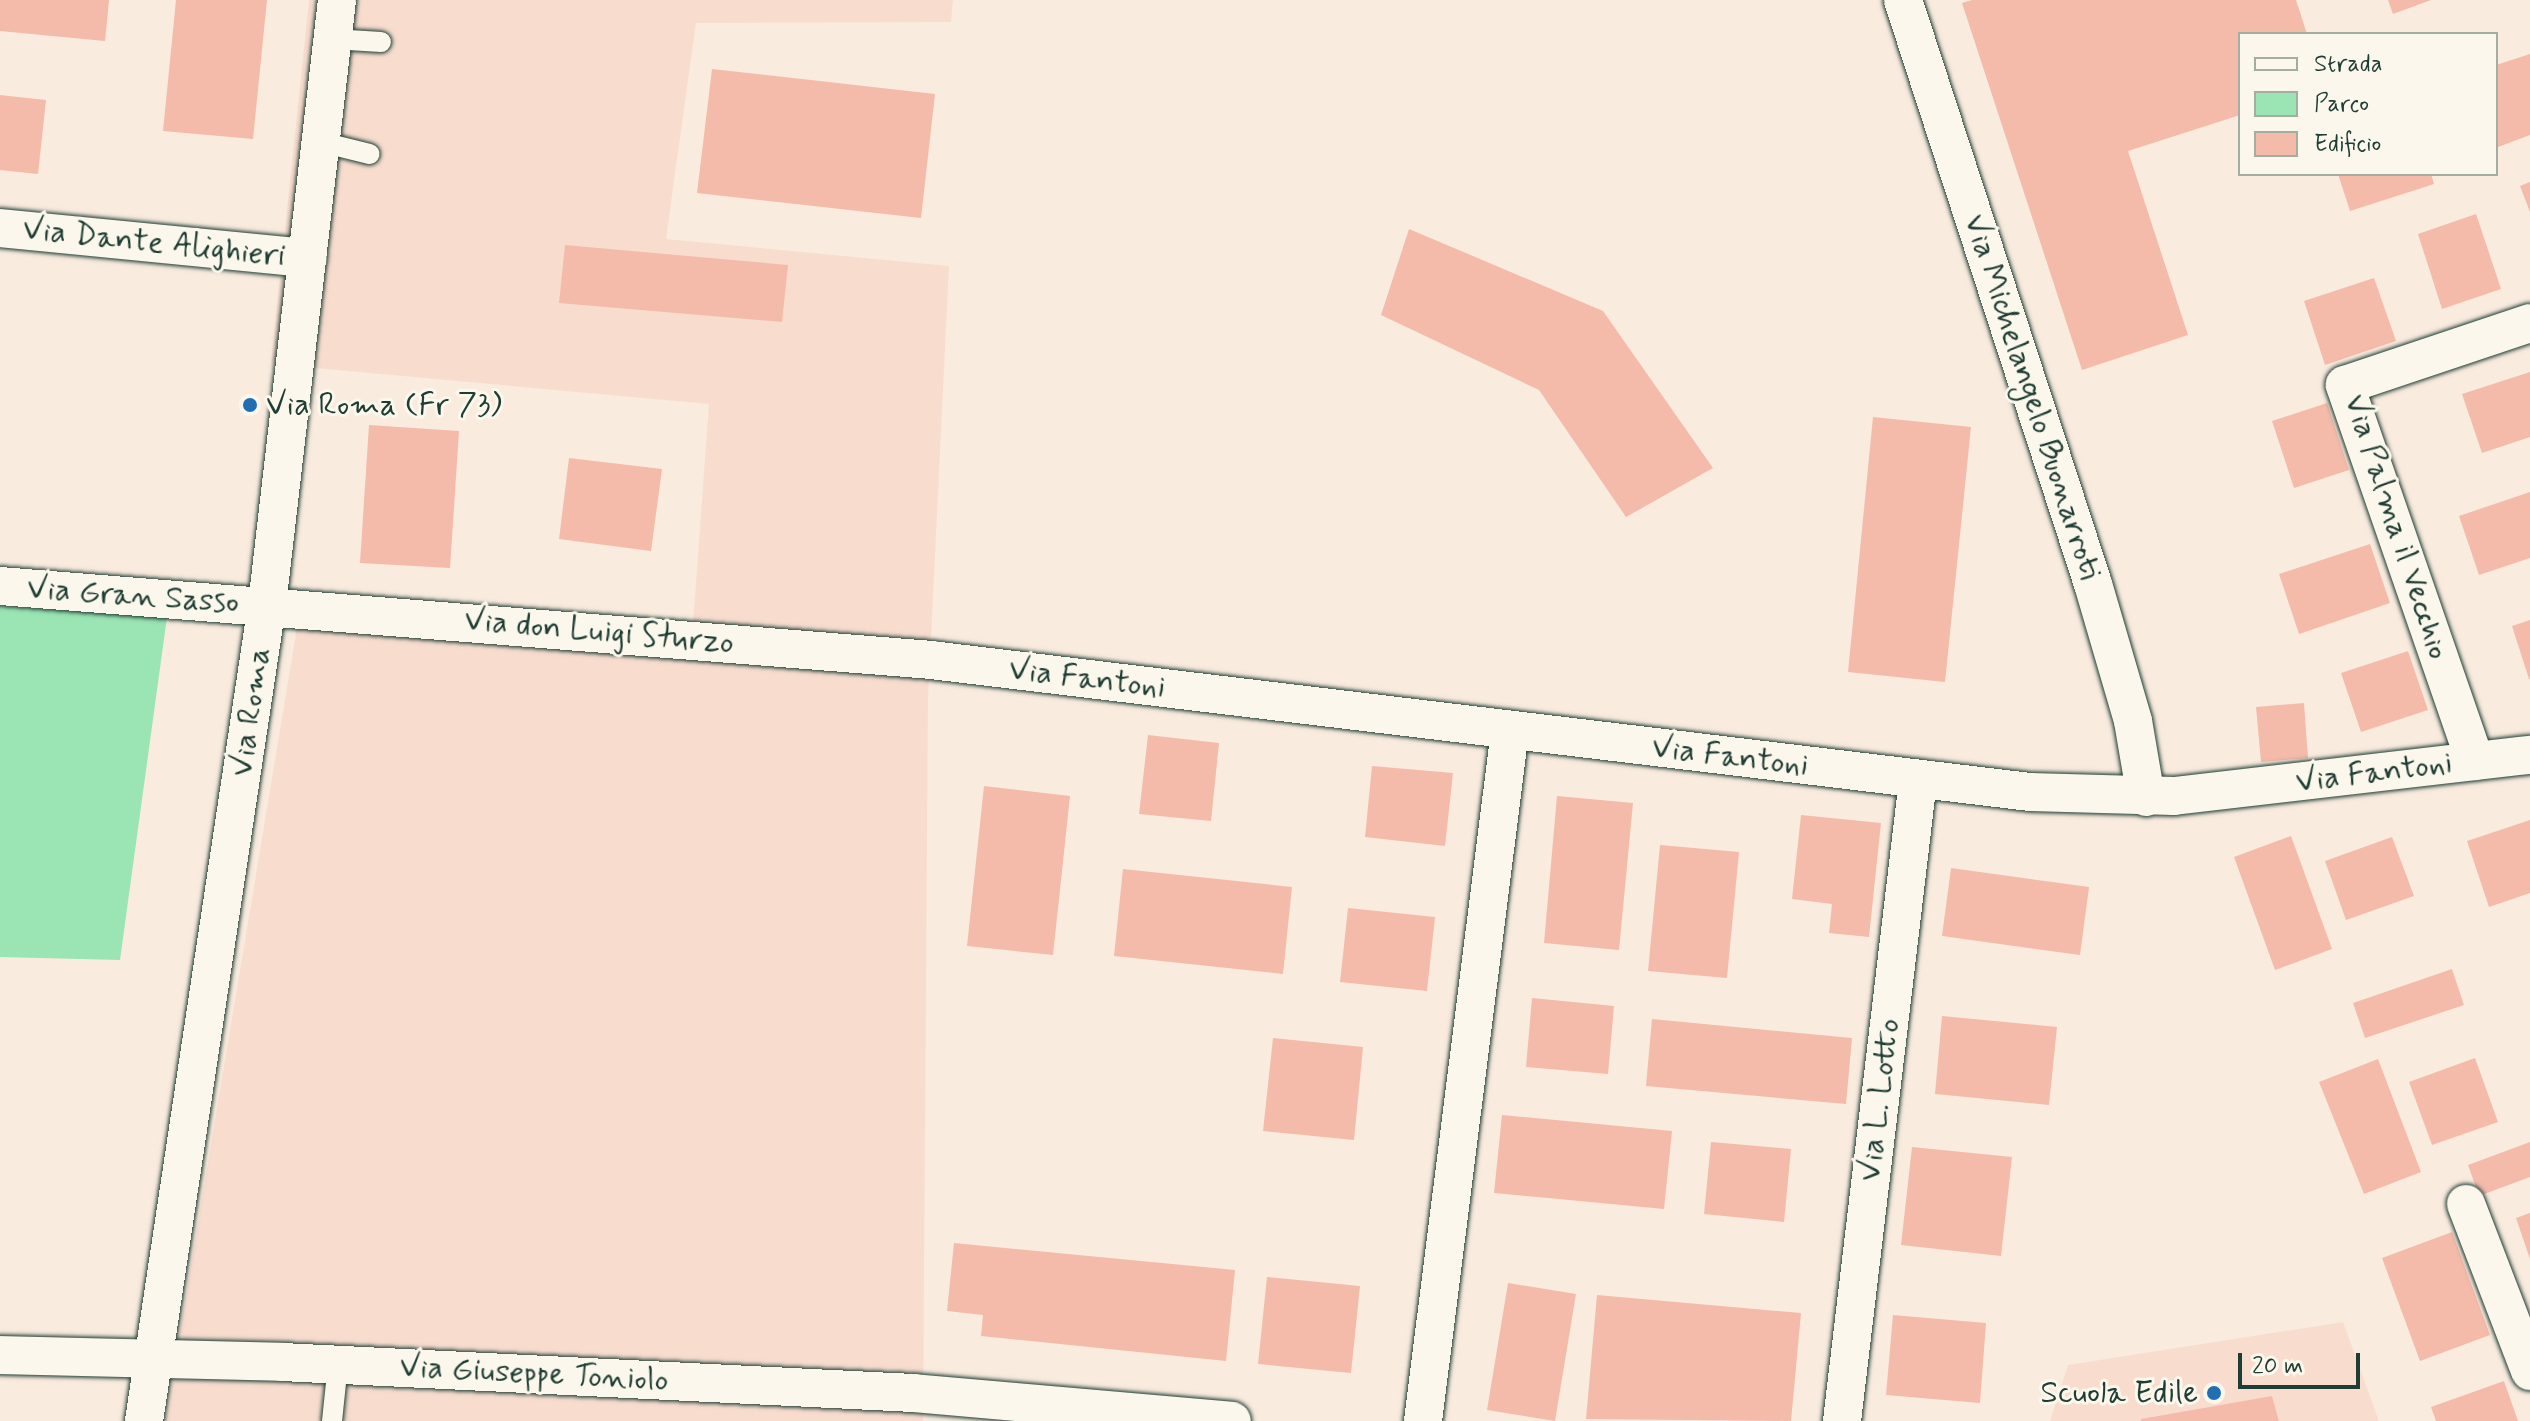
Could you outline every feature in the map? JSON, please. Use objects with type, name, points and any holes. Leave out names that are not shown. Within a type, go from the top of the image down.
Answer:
[{"type":"street","name":"Via Roma","points":[[144,1421],[267,605],[337,0]]},
{"type":"street","name":"Via Michelangelo Buonarroti","points":[[1903,0],[2093,584],[2133,721],[2146,797]]},
{"type":"street","name":"Via Dante Alighieri","points":[[0,228],[308,258]]},
{"type":"street","name":"Via Palma il Vecchio","points":[[2475,761],[2345,385],[2530,323]]},
{"type":"street","name":"Via Gran Sasso","points":[[0,586],[193,604],[267,605]]},
{"type":"street","name":"Via don Luigi Sturzo","points":[[267,605],[931,660]]},
{"type":"street","name":"Via Fantoni","points":[[931,660],[1918,780],[2146,797],[2530,755]]},
{"type":"street","points":[[1423,1421],[1510,730]]},
{"type":"street","name":"Via L. Lotto","points":[[1842,1421],[1918,780]]},
{"type":"street","points":[[2466,1204],[2530,1371]]},
{"type":"street","name":"Via Giuseppe Toniolo","points":[[0,1355],[338,1364],[913,1393],[1232,1421]]},
{"type":"lane","points":[[332,39],[381,42]]},
{"type":"lane","points":[[321,142],[370,154]]},
{"type":"lane","points":[[332,1421],[338,1364]]},
{"type":"shaded area","points":[[309,0],[953,0],[951,22],[696,23],[666,239],[949,266],[928,700],[923,1421],[165,1421],[303,592],[693,624],[709,404],[271,364]]},
{"type":"shaded area","name":"Scuola Edile","points":[[2343,1322],[2379,1421],[2050,1421],[2068,1365]]},
{"type":"green space","points":[[0,606],[167,617],[120,960],[0,957]]},
{"type":"building","points":[[0,0],[109,0],[105,41],[0,31]]},
{"type":"building","points":[[176,0],[267,0],[253,139],[163,131]]},
{"type":"building","points":[[1972,0],[2296,0],[2306,32],[2238,32],[2238,116],[2128,151],[2188,335],[2082,370],[1962,3]]},
{"type":"building","points":[[2388,0],[2431,0],[2393,14]]},
{"type":"building","points":[[2530,54],[2530,135],[2498,147],[2498,64]]},
{"type":"building","points":[[712,69],[935,94],[921,218],[697,193]]},
{"type":"building","points":[[0,95],[46,100],[38,174],[0,170]]},
{"type":"building","points":[[2339,176],[2432,176],[2434,184],[2350,211]]},
{"type":"building","points":[[2530,182],[2530,212],[2520,186]]},
{"type":"building","points":[[2476,214],[2501,289],[2442,309],[2418,234]]},
{"type":"building","points":[[1409,229],[1603,311],[1713,468],[1626,517],[1539,390],[1381,315]]},
{"type":"building","points":[[565,245],[788,265],[782,322],[559,303]]},
{"type":"building","points":[[2374,278],[2396,341],[2325,365],[2304,301]]},
{"type":"building","points":[[2530,372],[2530,437],[2482,453],[2462,394]]},
{"type":"building","points":[[2327,403],[2349,470],[2294,488],[2272,421]]},
{"type":"building","points":[[1873,417],[1971,427],[1945,682],[1848,672]]},
{"type":"building","points":[[369,425],[459,431],[450,568],[360,563]]},
{"type":"building","points":[[569,458],[662,469],[651,551],[559,539]]},
{"type":"building","points":[[2530,492],[2530,558],[2479,575],[2459,516]]},
{"type":"building","points":[[2370,544],[2390,603],[2299,634],[2279,574]]},
{"type":"building","points":[[2530,620],[2530,679],[2529,679],[2512,626]]},
{"type":"building","points":[[2408,651],[2428,710],[2361,732],[2341,673]]},
{"type":"building","points":[[2304,703],[2308,758],[2261,762],[2256,707]]},
{"type":"building","points":[[1148,735],[1219,743],[1211,821],[1139,814]]},
{"type":"building","points":[[1372,766],[1453,773],[1445,846],[1365,837]]},
{"type":"building","points":[[984,786],[1070,796],[1053,955],[967,946]]},
{"type":"building","points":[[1557,796],[1633,803],[1619,950],[1544,943]]},
{"type":"building","points":[[1801,815],[1881,823],[1869,937],[1829,933],[1832,904],[1792,899]]},
{"type":"building","points":[[2530,820],[2530,893],[2489,907],[2467,841]]},
{"type":"building","points":[[2291,836],[2332,949],[2275,970],[2234,857]]},
{"type":"building","points":[[2392,837],[2414,896],[2346,920],[2325,861]]},
{"type":"building","points":[[1660,845],[1739,852],[1727,978],[1648,971]]},
{"type":"building","points":[[1951,868],[2089,887],[2080,955],[1942,936]]},
{"type":"building","points":[[1123,869],[1292,887],[1283,974],[1114,956]]},
{"type":"building","points":[[1348,908],[1435,917],[1427,991],[1340,982]]},
{"type":"building","points":[[2452,969],[2464,1005],[2365,1038],[2353,1003]]},
{"type":"building","points":[[1532,998],[1614,1006],[1608,1074],[1526,1067]]},
{"type":"building","points":[[1942,1016],[2057,1027],[2049,1105],[1935,1094]]},
{"type":"building","points":[[1652,1019],[1852,1038],[1846,1104],[1646,1086]]},
{"type":"building","points":[[1273,1038],[1363,1047],[1354,1140],[1263,1131]]},
{"type":"building","points":[[2475,1058],[2498,1122],[2432,1145],[2409,1082]]},
{"type":"building","points":[[2378,1059],[2421,1172],[2364,1194],[2319,1082]]},
{"type":"building","points":[[1502,1115],[1672,1131],[1664,1209],[1494,1193]]},
{"type":"building","points":[[1711,1142],[1791,1149],[1784,1222],[1704,1214]]},
{"type":"building","points":[[2530,1142],[2530,1177],[2479,1196],[2468,1165]]},
{"type":"building","points":[[1912,1147],[2012,1157],[2001,1256],[1901,1245]]},
{"type":"building","points":[[2530,1213],[2530,1259],[2516,1218]]},
{"type":"building","points":[[2452,1232],[2490,1335],[2420,1361],[2382,1258]]},
{"type":"building","points":[[954,1243],[1235,1270],[1226,1361],[981,1336],[983,1315],[947,1311]]},
{"type":"building","points":[[1267,1277],[1360,1286],[1351,1373],[1258,1364]]},
{"type":"building","points":[[1508,1283],[1576,1294],[1555,1421],[1487,1410]]},
{"type":"building","points":[[1597,1295],[1801,1313],[1791,1421],[1586,1419]]},
{"type":"building","points":[[1893,1315],[1986,1323],[1980,1403],[1886,1395]]},
{"type":"building","points":[[2504,1381],[2518,1421],[2436,1421],[2431,1407]]},
{"type":"building","points":[[2272,1396],[2279,1421],[2141,1421],[2141,1419]]},
{"type":"place","name":"Via Roma (Fr 73)","points":[[250,405]]},
{"type":"place","name":"Scuola Edile","points":[[2214,1393]]}]
